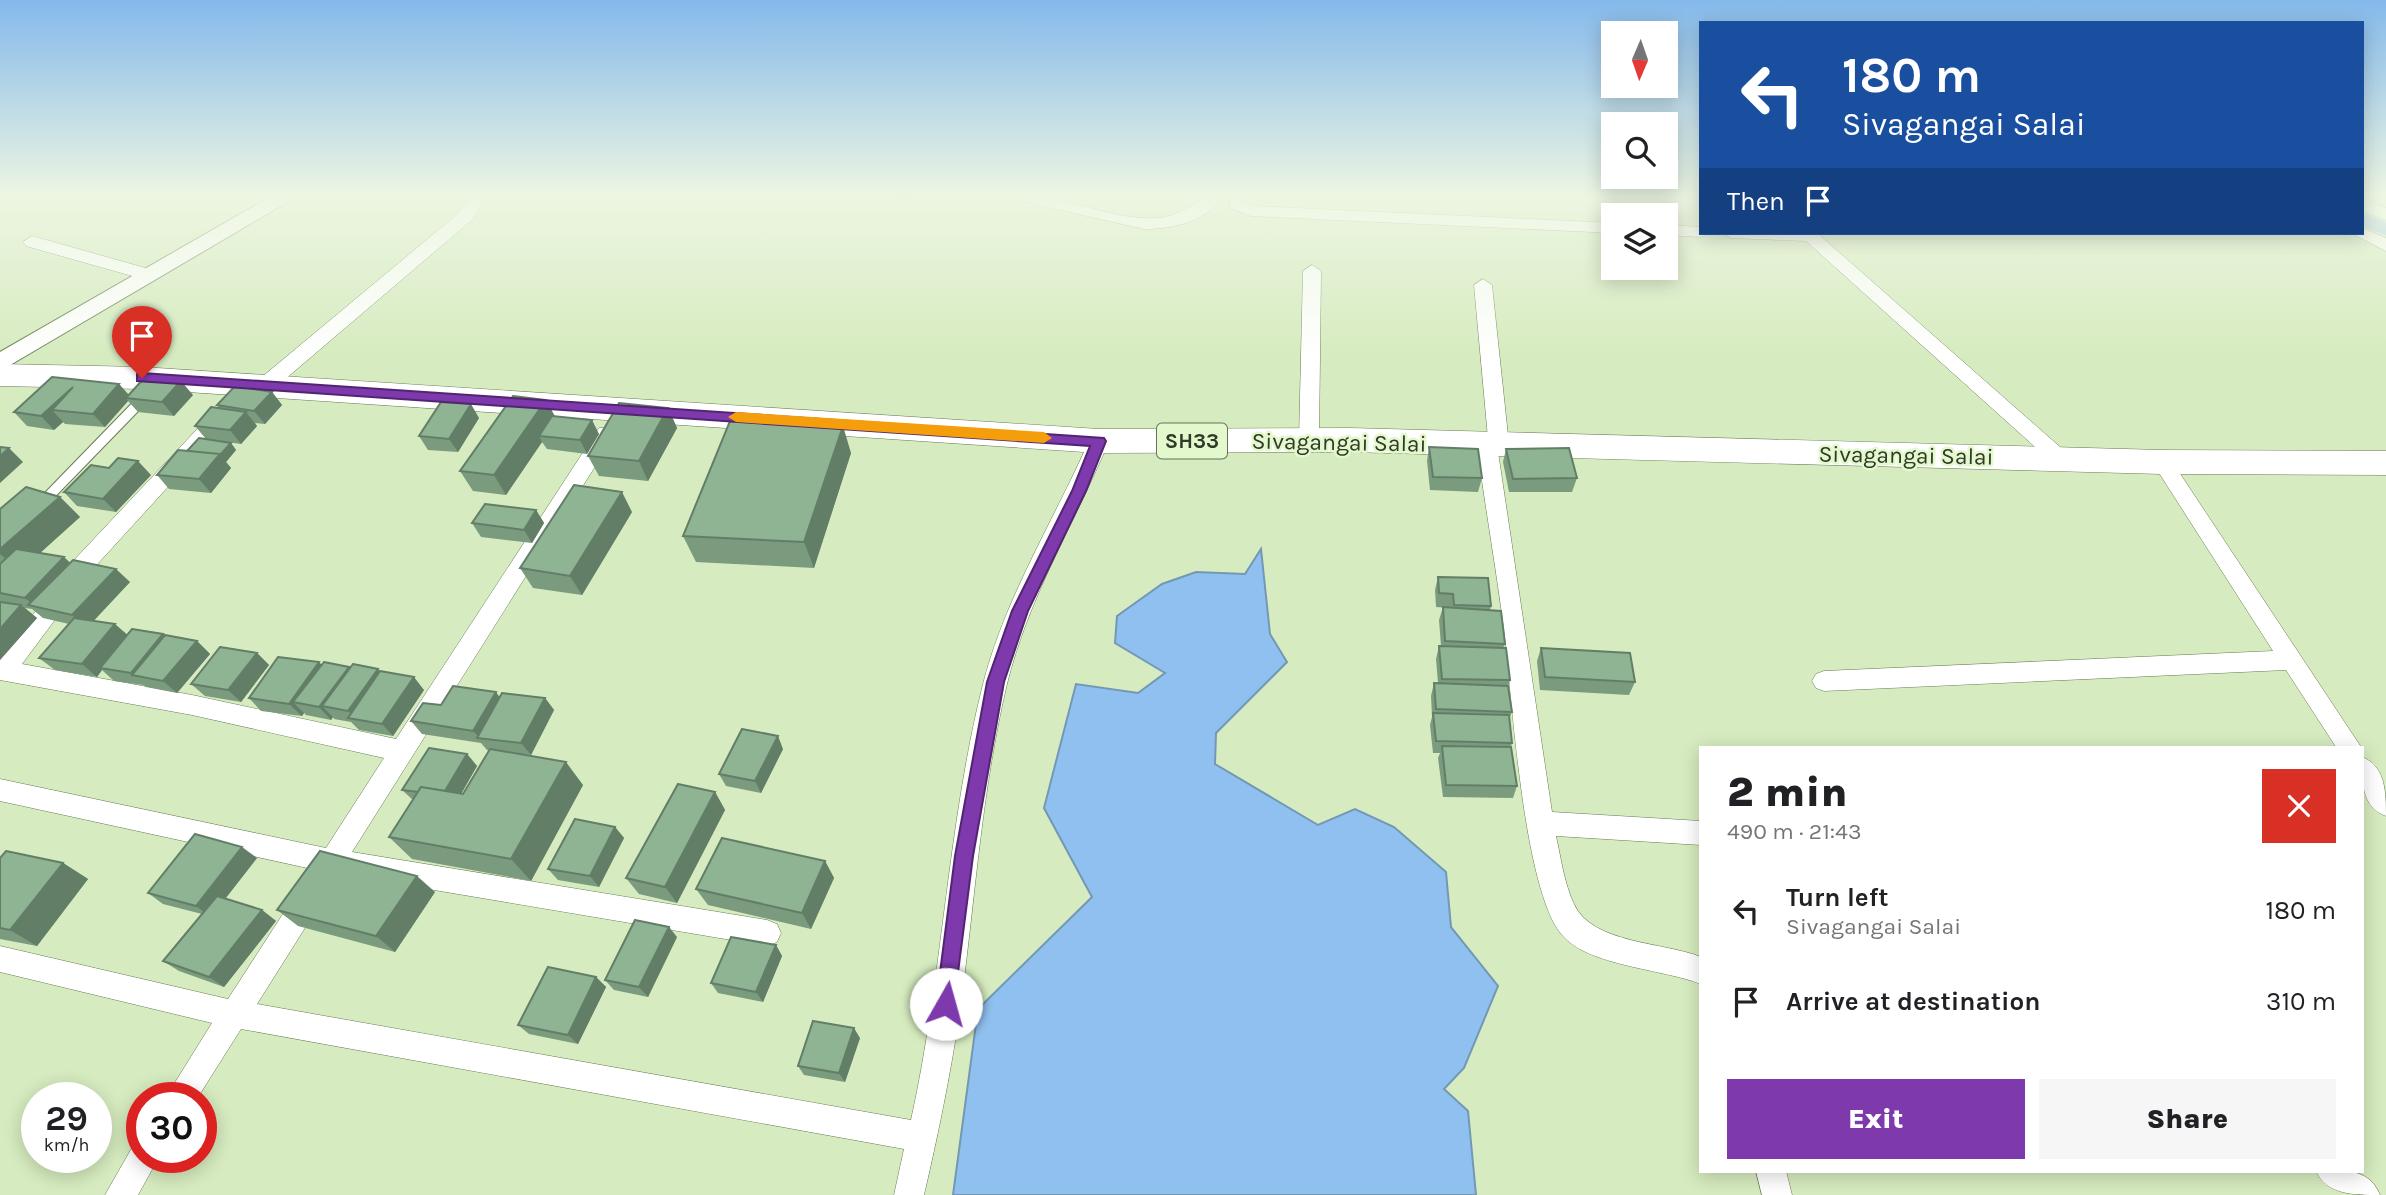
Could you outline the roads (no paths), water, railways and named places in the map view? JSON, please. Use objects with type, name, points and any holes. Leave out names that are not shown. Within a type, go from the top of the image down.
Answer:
[{"type":"main road","name":"Sivagangai Salai","points":[[0,375],[161,379],[1099,441],[1309,440],[2162,462],[2386,463]]},
{"type":"street","points":[[60,250],[150,275]]},
{"type":"street","points":[[0,363],[194,250]]},
{"type":"street","points":[[402,751],[192,705],[2,671],[84,564],[256,386],[424,250]]},
{"type":"street","points":[[1826,250],[2061,459]]},
{"type":"street","points":[[1309,440],[1312,271]]},
{"type":"street","points":[[1483,285],[1493,445],[1541,823],[1559,907],[1570,926],[1589,940],[1684,962],[1699,970]]},
{"type":"street","points":[[191,1082],[621,409]]},
{"type":"street","points":[[909,1195],[943,1029],[964,856],[995,682],[1020,611],[1079,491],[1099,441]]},
{"type":"street","points":[[2162,462],[2348,746]]},
{"type":"street","points":[[1824,681],[2292,660]]},
{"type":"street","points":[[0,790],[332,861],[767,933]]},
{"type":"street","points":[[1541,823],[1699,833]]},
{"type":"street","points":[[0,959],[234,1014],[923,1137]]},
{"type":"street","points":[[120,1195],[134,1173]]},
{"type":"street","points":[[1772,1173],[1777,1195]]},
{"type":"street","points":[[2334,1173],[2365,1195]]},
{"type":"lane","points":[[28,517],[161,379]]},
{"type":"water","points":[[1261,549],[1270,634],[1287,662],[1216,733],[1215,764],[1318,825],[1355,809],[1394,827],[1446,872],[1451,927],[1498,986],[1464,1068],[1444,1089],[1468,1111],[1476,1195],[953,1195],[978,1009],[1092,897],[1044,808],[1076,684],[1138,693],[1165,673],[1115,643],[1117,616],[1162,584],[1196,572],[1245,574]]}]
